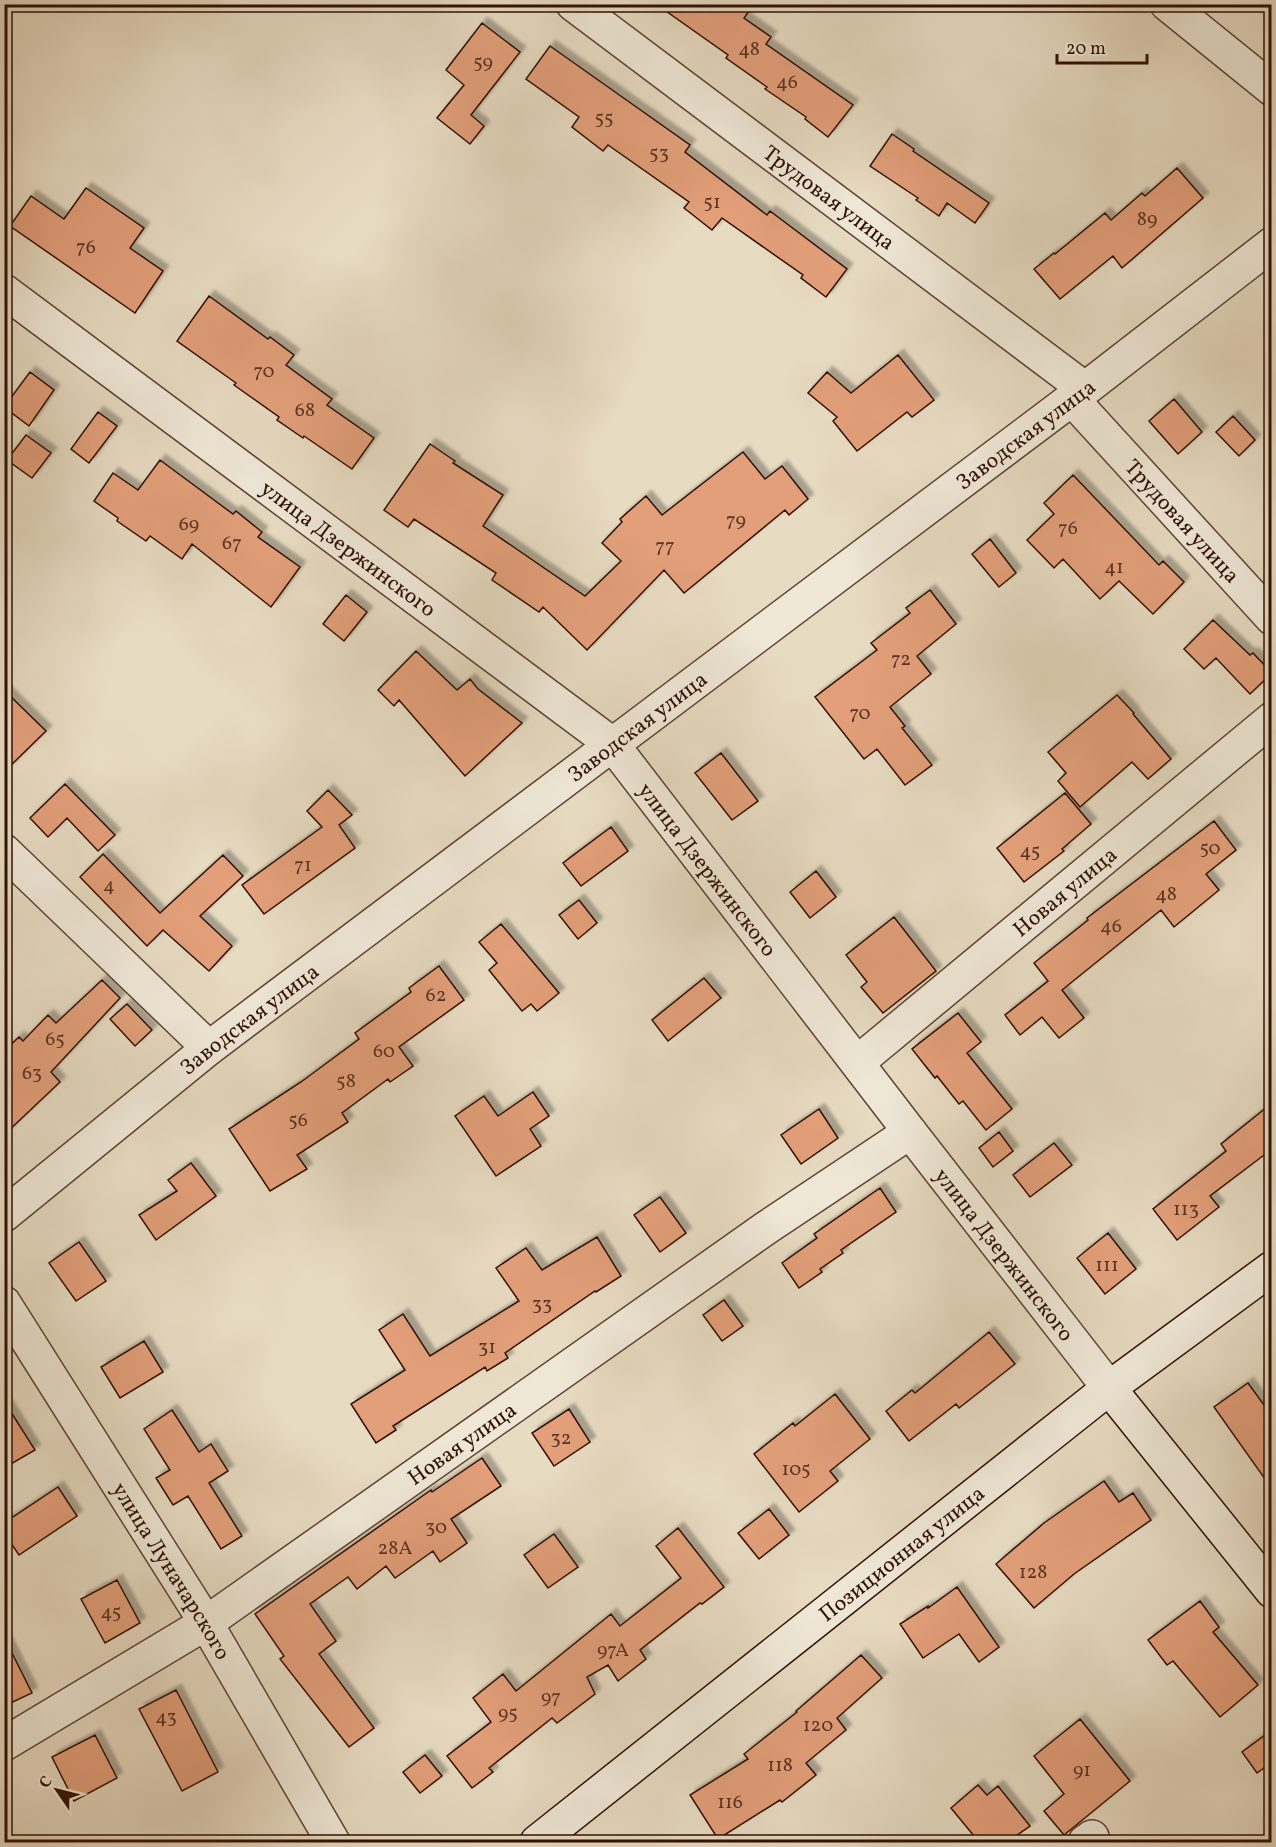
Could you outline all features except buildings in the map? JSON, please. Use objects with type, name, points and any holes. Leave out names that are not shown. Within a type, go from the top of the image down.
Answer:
[{"type":"street","name":"Трудовая улица","points":[[573,4],[1078,393],[1272,618]]},
{"type":"street","points":[[1167,4],[1272,89]]},
{"type":"street","name":"Заводская улица","points":[[4,1215],[209,1048],[1078,393],[1272,244]]},
{"type":"street","name":"улица Дзержинского","points":[[4,291],[612,744],[1109,1388],[1272,1591]]},
{"type":"street","name":"Новая улица","points":[[858,1062],[1272,719]]},
{"type":"street","points":[[4,850],[209,1048]]},
{"type":"street","name":"Новая улица","points":[[4,1744],[206,1623],[766,1228],[910,1132]]},
{"type":"street","name":"Позиционная улица","points":[[537,1842],[1109,1388],[1272,1268]]},
{"type":"street","name":"улица Луначарского","points":[[4,1303],[206,1623],[333,1842]]}]
